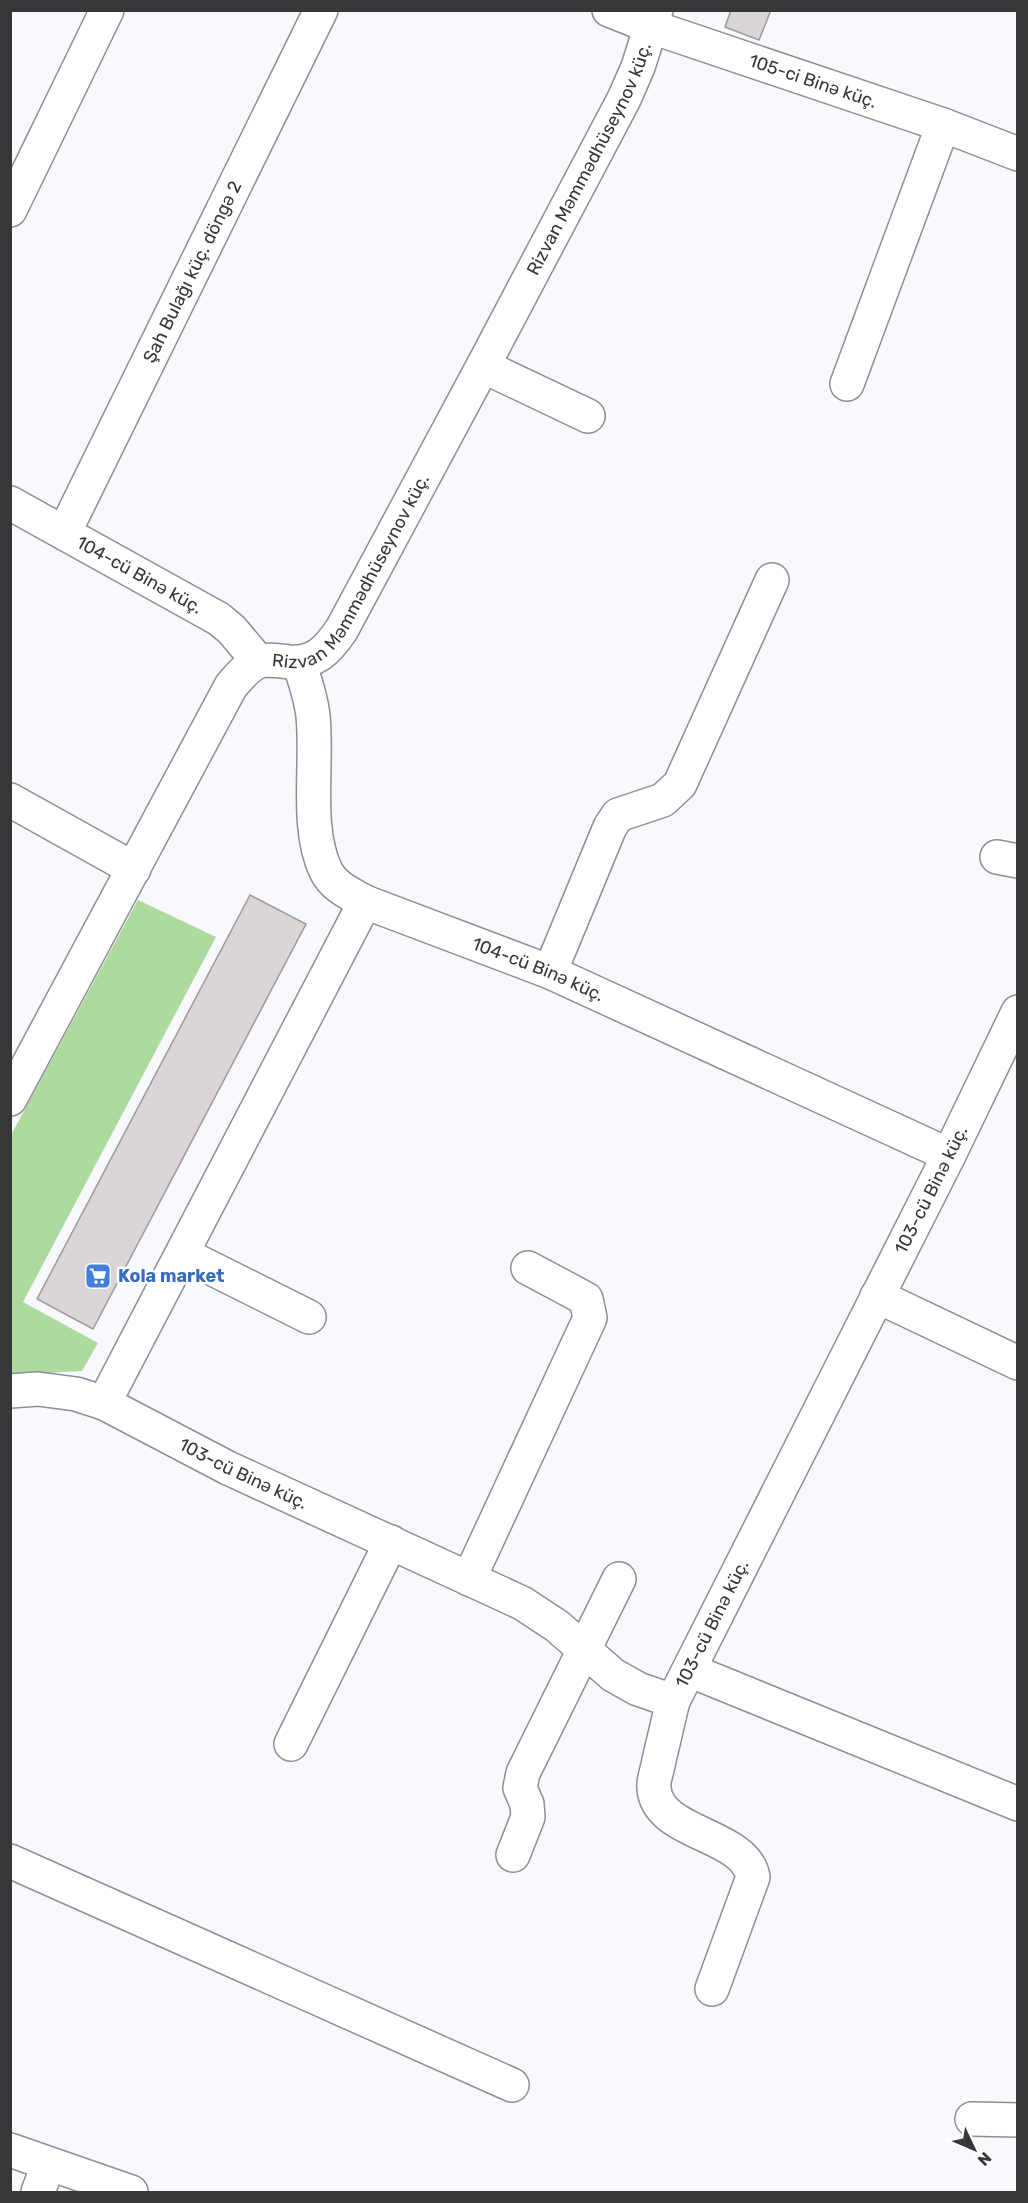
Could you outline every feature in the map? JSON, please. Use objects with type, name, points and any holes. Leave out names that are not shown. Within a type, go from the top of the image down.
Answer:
[{"type":"street","points":[[10,210],[107,10]]},
{"type":"street","name":"Şah Bulağı küç. döngə 2","points":[[64,533],[321,10]]},
{"type":"street","name":"105-ci Binə küç.","points":[[609,10],[654,19],[1017,154]]},
{"type":"street","name":"Rizvan Məmmədhüseynov küç.","points":[[10,1099],[231,686],[244,672],[258,662],[272,660],[299,663],[316,658],[330,647],[342,629],[624,99],[654,19]]},
{"type":"street","points":[[847,384],[943,125]]},
{"type":"street","points":[[483,366],[588,416]]},
{"type":"street","name":"104-cü Binə küç.","points":[[10,503],[219,619],[232,630],[258,662]]},
{"type":"street","points":[[549,972],[610,826],[618,814],[663,800],[680,784],[772,580]]},
{"type":"street","name":"104-cü Binə küç.","points":[[299,663],[313,716],[315,839],[326,873],[341,889],[365,902],[549,972],[949,1155]]},
{"type":"street","points":[[10,800],[134,869]]},
{"type":"street","points":[[104,1403],[365,902]]},
{"type":"street","name":"103-cü Binə küç.","points":[[10,1391],[38,1389],[76,1394],[104,1403],[228,1468],[522,1603],[557,1626],[613,1675],[638,1689],[673,1701],[949,1155],[1017,1012]]},
{"type":"street","points":[[183,1254],[309,1317]]},
{"type":"street","points":[[470,1579],[590,1318],[586,1299],[528,1268]]},
{"type":"street","points":[[877,1296],[1017,1363]]},
{"type":"street","points":[[291,1744],[391,1542]]},
{"type":"street","points":[[513,1855],[528,1817],[520,1788],[523,1773],[619,1579]]},
{"type":"street","points":[[689,1670],[1017,1804]]},
{"type":"street","points":[[673,1701],[654,1786],[657,1801],[667,1814],[737,1853],[751,1865],[753,1877],[711,1989]]},
{"type":"street","points":[[10,1861],[512,2085]]},
{"type":"street","points":[[972,2119],[1017,2120]]},
{"type":"street","points":[[10,2150],[43,2179],[131,2193]]},
{"type":"green space","points":[[138,900],[216,937],[23,1302],[98,1343],[82,1371],[11,1375],[11,1135]]},
{"type":"building","points":[[731,10],[771,10],[759,40],[725,27]]},
{"type":"building","points":[[250,895],[306,924],[93,1329],[37,1299]]},
{"type":"place","name":"Kola market","points":[[98,1276]]}]
